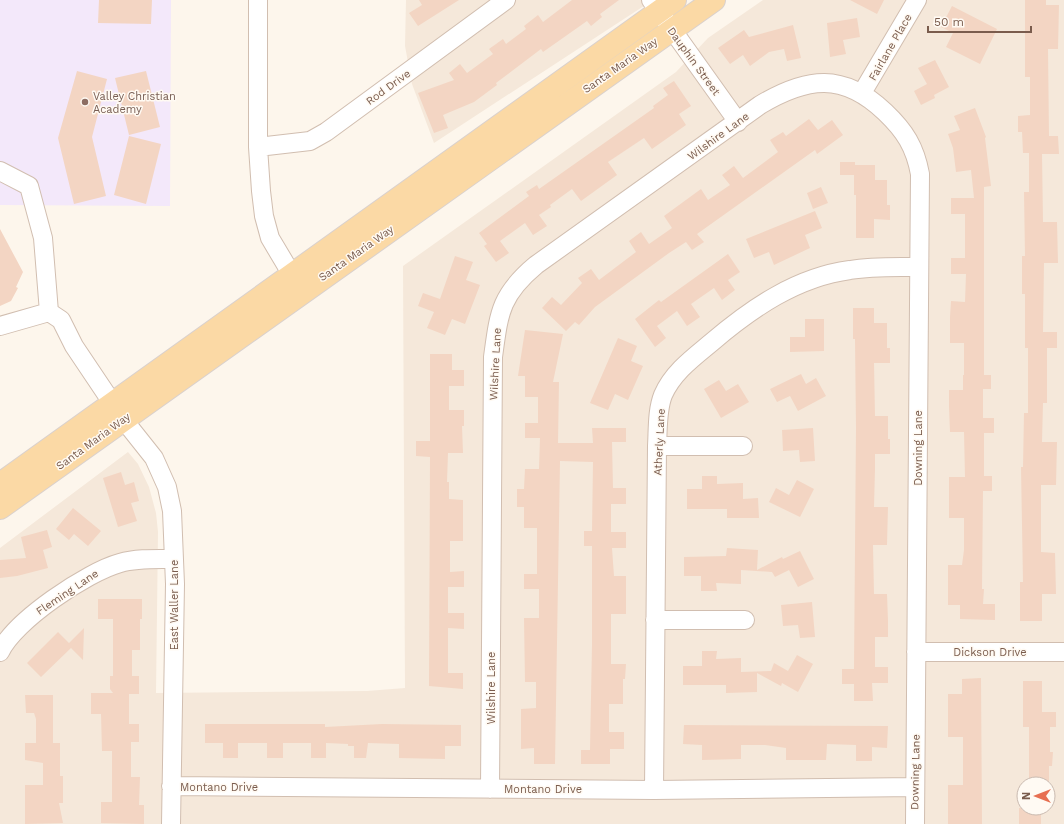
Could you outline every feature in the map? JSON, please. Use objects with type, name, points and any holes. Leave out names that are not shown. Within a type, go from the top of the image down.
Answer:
[{"type":"main road","name":"Santa Maria Way","points":[[0,484],[118,411],[714,0]]},
{"type":"main road","name":"Santa Maria Way","points":[[0,508],[118,411],[292,275],[661,4]]},
{"type":"street","points":[[258,0],[258,147],[264,216],[270,238],[292,275]]},
{"type":"street","name":"Rod Drive","points":[[258,147],[310,141],[326,132],[506,0]]},
{"type":"street","name":"Fairlane Place","points":[[862,93],[917,0]]},
{"type":"street","name":"Dauphin Street","points":[[661,4],[672,30],[738,122]]},
{"type":"street","name":"Wilshire Lane","points":[[490,788],[493,357],[498,318],[506,297],[520,279],[536,266],[775,96],[800,86],[819,83],[840,84],[862,93]]},
{"type":"street","name":"Downing Lane","points":[[862,93],[870,98],[894,121],[916,154],[920,174],[915,824]]},
{"type":"street","points":[[0,171],[29,186],[43,238],[49,312],[0,326]]},
{"type":"street","name":"Atherly Lane","points":[[654,790],[657,446],[659,408],[663,395],[673,378],[687,362],[738,320],[786,290],[818,277],[849,270],[919,267]]},
{"type":"street","name":"East Waller Lane","points":[[49,312],[60,320],[74,346],[118,411],[154,458],[167,488],[172,511],[174,559],[171,824]]},
{"type":"street","points":[[657,446],[743,446]]},
{"type":"street","name":"Fleming Lane","points":[[0,652],[4,643],[18,627],[59,596],[101,569],[121,563],[140,560],[174,559]]},
{"type":"street","points":[[655,620],[745,620]]},
{"type":"street","name":"Dickson Drive","points":[[916,652],[1064,652]]},
{"type":"street","name":"Montano Drive","points":[[171,786],[654,790],[915,787]]},
{"type":"shaded area","name":"Valley Christian Academy","points":[[0,0],[171,0],[170,206],[0,205]]},
{"type":"shaded area","points":[[406,0],[653,0],[434,143],[412,84],[405,46]]},
{"type":"shaded area","points":[[763,0],[1064,0],[1064,824],[0,824],[0,548],[128,452],[138,464],[149,487],[156,513],[158,532],[156,693],[367,691],[405,688],[403,266],[676,72],[708,38]]},
{"type":"building","points":[[99,0],[152,0],[151,24],[98,23]]},
{"type":"building","points":[[419,0],[459,0],[418,26],[409,13],[422,5]]},
{"type":"building","points":[[572,0],[619,0],[600,14],[602,17],[591,26],[587,21],[543,52],[541,49],[496,83],[497,85],[474,102],[443,115],[448,128],[434,133],[418,93],[454,80],[449,73],[460,64],[467,73],[493,54],[489,49],[503,39],[506,44],[526,29],[524,26],[538,15],[543,22]]},
{"type":"building","points":[[850,0],[884,0],[877,14]]},
{"type":"building","points":[[1025,0],[1046,0],[1046,5],[1059,5],[1058,49],[1048,49],[1049,136],[1058,136],[1059,154],[1042,154],[1043,222],[1057,222],[1058,263],[1044,263],[1043,332],[1057,332],[1057,348],[1047,348],[1047,403],[1043,403],[1042,442],[1057,442],[1056,485],[1041,485],[1041,552],[1055,553],[1056,594],[1042,594],[1042,621],[1020,621],[1020,582],[1023,582],[1021,467],[1023,467],[1024,413],[1028,413],[1028,348],[1025,348],[1025,294],[1022,294],[1022,256],[1025,256],[1024,192],[1029,192],[1029,153],[1023,153],[1022,132],[1018,132],[1018,116],[1030,115],[1030,77],[1025,77]]},
{"type":"building","points":[[952,6],[997,29],[980,64],[946,47],[953,33],[941,27]]},
{"type":"building","points":[[857,18],[860,37],[843,40],[846,54],[830,57],[827,23]]},
{"type":"building","points":[[793,25],[801,58],[787,61],[784,49],[769,52],[750,66],[743,55],[730,64],[718,48],[744,30],[749,37]]},
{"type":"building","points":[[935,60],[949,87],[934,95],[935,98],[921,105],[914,91],[927,84],[918,68]]},
{"type":"building","points":[[77,71],[107,79],[92,137],[106,196],[74,204],[58,138]]},
{"type":"building","points":[[146,71],[160,127],[129,135],[115,78]]},
{"type":"building","points":[[674,81],[691,106],[679,114],[686,125],[652,149],[644,138],[608,162],[617,175],[581,201],[572,189],[539,215],[547,226],[533,235],[525,223],[500,241],[509,253],[496,262],[484,246],[487,244],[479,233],[529,196],[526,192],[537,185],[539,189],[654,108],[653,106],[668,95],[663,88]]},
{"type":"building","points":[[975,108],[986,137],[991,186],[984,187],[984,375],[991,375],[991,389],[983,389],[983,418],[994,418],[994,433],[984,433],[984,476],[992,476],[992,491],[983,491],[982,589],[984,589],[983,604],[995,604],[995,620],[960,619],[960,605],[948,605],[948,565],[962,565],[964,550],[964,518],[949,518],[949,477],[965,477],[964,432],[950,432],[949,390],[963,390],[964,343],[950,343],[950,317],[951,301],[965,302],[966,274],[951,274],[951,258],[965,258],[965,214],[951,214],[951,198],[974,198],[971,170],[956,172],[953,148],[948,134],[960,130],[954,116]]},
{"type":"building","points":[[809,119],[818,130],[832,120],[843,135],[817,154],[815,150],[697,234],[704,242],[692,250],[686,242],[595,307],[579,325],[575,322],[566,331],[542,308],[552,297],[561,305],[582,283],[578,278],[591,269],[599,280],[636,252],[629,241],[641,232],[649,244],[672,228],[664,216],[701,189],[708,200],[730,185],[722,175],[734,166],[743,178],[778,152],[770,140],[783,132],[786,136]]},
{"type":"building","points":[[129,136],[161,144],[146,204],[114,195]]},
{"type":"building","points":[[840,162],[855,162],[855,165],[875,165],[875,180],[887,180],[887,205],[890,205],[890,220],[874,219],[874,238],[856,238],[856,195],[854,195],[854,175],[840,175]]},
{"type":"building","points":[[821,187],[828,203],[813,209],[807,193]]},
{"type":"building","points":[[815,211],[822,228],[805,235],[810,248],[774,265],[769,252],[754,258],[746,239]]},
{"type":"building","points":[[0,229],[23,272],[16,287],[18,288],[11,301],[0,306]]},
{"type":"building","points":[[728,254],[740,272],[728,280],[735,290],[722,300],[714,288],[691,304],[700,317],[687,326],[677,311],[657,326],[666,338],[655,347],[635,319],[659,300],[661,302]]},
{"type":"building","points":[[455,256],[473,262],[466,280],[480,285],[465,324],[452,319],[445,335],[427,328],[434,312],[418,306],[423,293],[440,299]]},
{"type":"building","points":[[853,308],[874,308],[874,323],[887,323],[887,348],[890,348],[890,363],[874,363],[875,416],[888,416],[888,439],[890,439],[890,454],[875,454],[874,507],[888,507],[887,545],[873,545],[874,594],[887,594],[888,637],[875,637],[875,667],[888,667],[888,683],[872,683],[873,701],[854,701],[854,684],[842,684],[842,669],[854,669],[856,428],[855,339],[853,339]]},
{"type":"building","points":[[805,319],[824,319],[824,351],[790,352],[790,337],[805,337]]},
{"type":"building","points":[[525,330],[563,334],[553,382],[559,382],[558,443],[593,443],[592,428],[626,428],[626,442],[612,442],[613,488],[626,488],[626,504],[611,504],[611,532],[626,532],[626,548],[612,548],[614,576],[626,576],[626,614],[611,614],[611,664],[626,664],[625,679],[623,679],[623,704],[609,704],[609,732],[624,732],[624,749],[610,749],[610,764],[581,764],[581,750],[590,750],[592,546],[584,546],[584,531],[592,531],[593,462],[560,461],[555,764],[534,764],[534,748],[521,749],[521,709],[536,708],[536,682],[525,682],[524,618],[539,618],[539,589],[524,589],[524,574],[537,574],[537,528],[524,528],[524,507],[517,507],[517,489],[524,489],[525,469],[539,469],[540,438],[525,438],[525,423],[538,423],[538,397],[525,397],[525,376],[518,376]]},
{"type":"building","points":[[618,338],[637,346],[631,361],[643,366],[628,400],[615,394],[608,410],[590,403]]},
{"type":"building","points":[[430,354],[452,354],[452,370],[464,370],[464,386],[449,386],[449,410],[464,410],[464,426],[462,426],[463,453],[448,453],[447,482],[449,482],[449,499],[463,500],[463,541],[450,541],[450,572],[464,571],[464,587],[448,587],[448,613],[464,613],[464,629],[448,628],[448,673],[463,673],[463,689],[429,686],[430,457],[416,456],[416,441],[430,441]]},
{"type":"building","points":[[801,374],[806,384],[816,378],[826,396],[798,411],[790,396],[777,402],[770,389]]},
{"type":"building","points":[[719,380],[726,391],[738,384],[749,402],[721,418],[704,389]]},
{"type":"building","points":[[813,428],[815,461],[800,462],[799,450],[783,451],[782,430]]},
{"type":"building","points":[[121,472],[125,485],[134,482],[139,501],[131,503],[137,521],[118,527],[103,478]]},
{"type":"building","points":[[702,476],[717,476],[717,484],[743,483],[743,499],[758,498],[759,518],[727,518],[727,509],[687,509],[687,489],[702,489]]},
{"type":"building","points":[[797,480],[814,489],[800,517],[769,502],[776,488],[789,495]]},
{"type":"building","points":[[73,508],[101,531],[88,546],[74,534],[69,540],[56,529]]},
{"type":"building","points":[[47,530],[52,547],[43,550],[48,568],[17,576],[0,578],[0,560],[26,558],[21,537]]},
{"type":"building","points":[[727,548],[758,550],[757,570],[782,557],[783,559],[800,551],[814,579],[798,587],[789,570],[775,577],[772,572],[741,570],[741,584],[716,583],[717,591],[701,591],[701,576],[684,576],[684,557],[726,556]]},
{"type":"building","points":[[98,599],[142,599],[142,619],[140,619],[140,650],[132,650],[132,676],[139,676],[139,694],[129,694],[129,724],[139,724],[139,742],[131,742],[131,777],[140,777],[139,805],[144,805],[144,824],[101,823],[101,802],[112,802],[112,751],[102,751],[101,714],[91,714],[91,693],[113,693],[110,689],[110,676],[113,676],[113,619],[98,619]]},
{"type":"building","points":[[812,602],[815,637],[800,638],[798,625],[783,626],[781,605]]},
{"type":"building","points":[[84,628],[83,660],[71,648],[41,677],[27,663],[58,632],[69,643]]},
{"type":"building","points":[[702,651],[717,651],[716,659],[741,658],[741,672],[771,671],[774,663],[788,671],[797,655],[813,664],[798,692],[782,683],[781,686],[757,673],[757,692],[726,693],[726,685],[683,685],[683,666],[702,666]]},
{"type":"building","points":[[981,678],[982,824],[948,824],[948,785],[963,785],[963,737],[948,737],[948,694],[962,694],[962,679]]},
{"type":"building","points":[[1023,681],[1042,681],[1042,712],[1056,712],[1056,727],[1050,727],[1050,752],[1053,752],[1052,766],[1049,766],[1049,776],[1029,776],[1029,727],[1023,727]]},
{"type":"building","points":[[25,695],[53,695],[53,743],[60,743],[60,776],[63,776],[63,803],[59,803],[63,823],[25,824],[25,785],[43,785],[43,763],[25,760],[25,743],[36,743],[36,719],[34,713],[26,713]]},
{"type":"building","points":[[205,724],[325,724],[325,727],[382,724],[461,725],[461,746],[445,746],[445,759],[399,758],[399,744],[368,743],[366,758],[354,758],[354,746],[348,746],[348,744],[326,743],[326,758],[311,758],[311,743],[283,743],[283,758],[267,758],[267,743],[238,743],[238,758],[223,758],[223,743],[205,743]]},
{"type":"building","points":[[684,725],[888,726],[887,748],[872,747],[872,761],[856,761],[856,745],[827,744],[826,760],[786,760],[786,748],[765,745],[741,745],[741,759],[702,760],[702,745],[683,744]]},
{"type":"building","points":[[1019,816],[1041,816],[1041,824],[1019,824]]},
{"type":"place","name":"Valley Christian Academy","points":[[85,102]]}]
